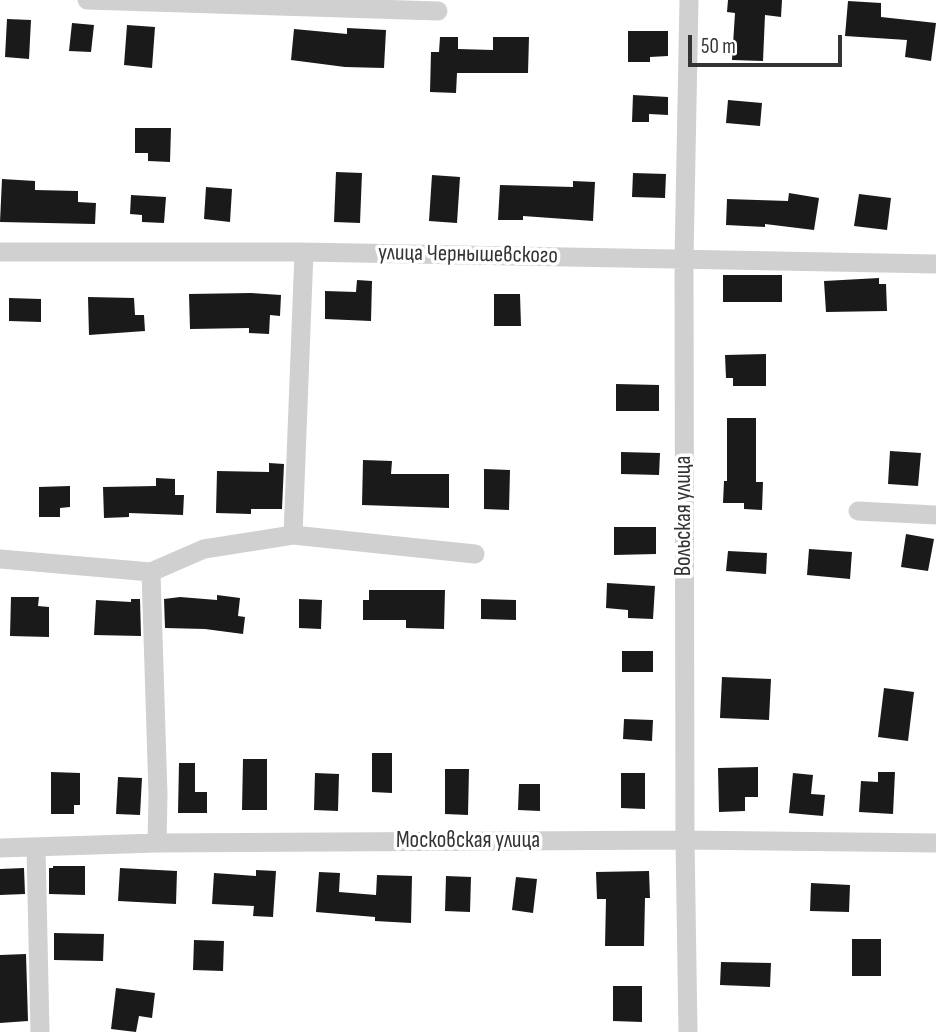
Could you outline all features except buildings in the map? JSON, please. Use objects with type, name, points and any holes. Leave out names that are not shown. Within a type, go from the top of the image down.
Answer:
[{"type":"street","points":[[87,0],[258,3],[438,11]]},
{"type":"street","name":"Вольская улица","points":[[688,1032],[684,259],[689,0]]},
{"type":"street","name":"улица Чернышевского","points":[[0,252],[304,252],[936,264]]},
{"type":"street","points":[[293,535],[304,252]]},
{"type":"street","points":[[858,511],[936,515]]},
{"type":"street","points":[[0,559],[151,572],[204,549],[293,535],[475,554]]},
{"type":"street","points":[[151,572],[157,843]]},
{"type":"street","name":"Московская улица","points":[[0,848],[157,843],[685,840],[936,843]]},
{"type":"street","points":[[36,847],[40,1032]]}]
